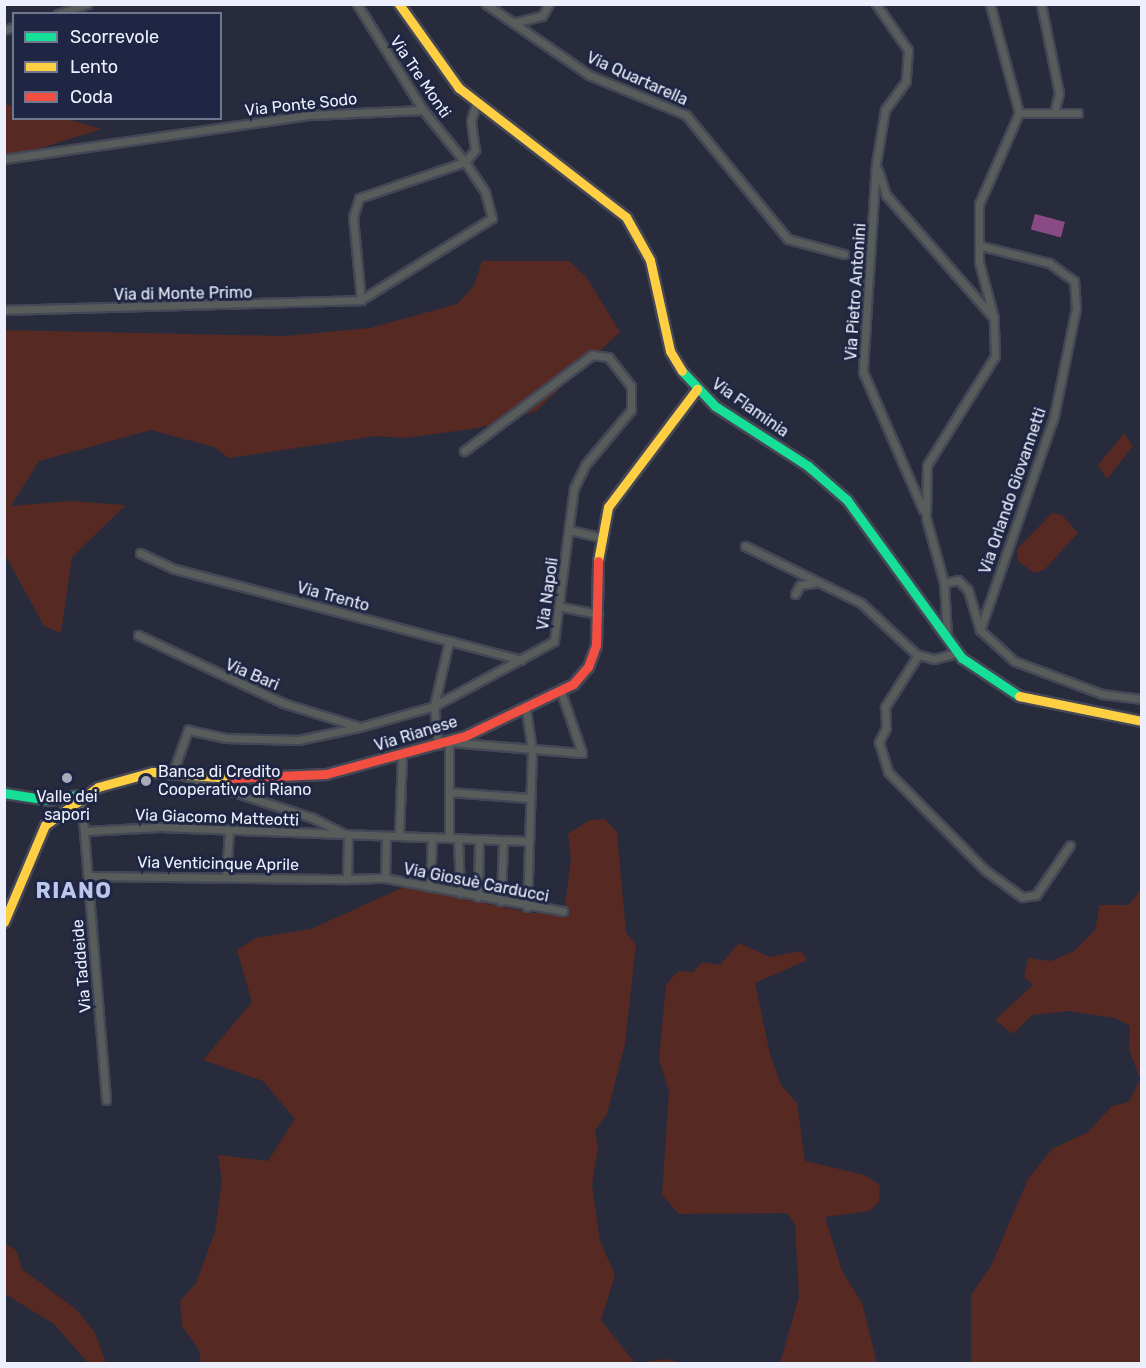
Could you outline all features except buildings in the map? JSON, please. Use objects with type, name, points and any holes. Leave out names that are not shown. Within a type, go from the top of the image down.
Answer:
[{"type":"main road","name":"Via Flaminia","points":[[399,4],[438,65],[476,103],[627,217],[650,260],[670,351],[697,389],[840,493],[948,645],[993,683],[1023,698],[1142,721]]},
{"type":"main road","name":"Via Rianese","points":[[4,922],[43,828],[81,794],[132,776],[174,773],[233,779],[304,777],[402,756],[449,742],[526,710],[561,692],[588,667],[598,614],[599,537],[618,487],[669,430],[697,389]]},
{"type":"main road","points":[[4,794],[48,800],[81,794]]},
{"type":"street","points":[[64,12],[87,4]]},
{"type":"street","name":"Via Tre Monti","points":[[357,4],[423,110],[482,185],[493,216],[361,300]]},
{"type":"street","name":"Via Quartarella","points":[[486,4],[589,75],[686,115],[788,239],[844,254]]},
{"type":"street","points":[[513,23],[542,16],[549,4]]},
{"type":"street","name":"Via Pietro Antonini","points":[[876,4],[908,50],[906,81],[885,110],[876,163],[863,372],[926,518],[944,584],[948,645]]},
{"type":"street","points":[[990,4],[1019,113],[1055,110],[1078,113]]},
{"type":"street","points":[[1041,4],[1059,93],[1055,110]]},
{"type":"street","name":"Via Tre Monti","points":[[465,162],[475,150],[471,121],[476,103]]},
{"type":"street","name":"Via Ponte Sodo","points":[[4,159],[311,115],[423,110]]},
{"type":"street","name":"Via Pietro Antonini","points":[[926,518],[925,480],[935,447],[995,356],[994,318],[979,261],[981,246],[979,204],[1019,113]]},
{"type":"street","points":[[361,300],[353,218],[359,198],[465,162]]},
{"type":"street","name":"Via Pietro Antonini","points":[[876,163],[886,195],[994,318]]},
{"type":"street","name":"Via Orlando Giovannetti","points":[[980,630],[1054,416],[1076,308],[1074,281],[1049,263],[981,246]]},
{"type":"street","name":"Via di Monte Primo","points":[[4,310],[361,300]]},
{"type":"street","name":"Via Napoli","points":[[174,773],[188,730],[225,738],[298,740],[360,727],[434,706],[520,660],[557,637],[569,530],[580,472],[634,404],[630,384],[606,356],[592,355],[464,451]]},
{"type":"street","points":[[569,530],[599,537]]},
{"type":"street","points":[[745,546],[867,607],[918,656],[934,659],[956,652]]},
{"type":"street","name":"Via Trento","points":[[140,553],[175,569],[520,660]]},
{"type":"street","points":[[944,584],[958,580],[966,586],[980,630],[1000,652],[1034,671],[1102,694],[1142,699]]},
{"type":"street","points":[[795,594],[800,585],[816,583]]},
{"type":"street","points":[[562,607],[598,614]]},
{"type":"street","name":"Via Bari","points":[[138,635],[244,687],[360,727]]},
{"type":"street","points":[[438,745],[434,706],[449,641]]},
{"type":"street","points":[[918,656],[885,707],[886,728],[879,742],[888,772],[985,870],[1022,897],[1036,895],[1070,845]]},
{"type":"street","points":[[449,838],[449,742],[582,753],[561,692]]},
{"type":"street","points":[[526,710],[532,750],[526,907]]},
{"type":"street","points":[[399,836],[402,756]]},
{"type":"street","points":[[174,773],[313,818],[348,836],[347,879]]},
{"type":"street","points":[[449,792],[530,798]]},
{"type":"street","name":"Via Taddeide","points":[[81,794],[106,1100]]},
{"type":"street","name":"Via Giacomo Matteotti","points":[[84,831],[229,831],[527,841]]},
{"type":"street","points":[[226,877],[229,831]]},
{"type":"street","points":[[385,878],[386,836]]},
{"type":"street","points":[[430,887],[432,837]]},
{"type":"street","points":[[458,838],[460,893]]},
{"type":"street","points":[[478,897],[479,839]]},
{"type":"street","points":[[501,901],[503,840]]},
{"type":"street","name":"Via Venticinque Aprile","points":[[88,876],[385,878]]},
{"type":"street","name":"Via Giosuè Carducci","points":[[385,878],[526,907],[562,911]]},
{"type":"shaded area","points":[[4,104],[12,106],[12,120],[70,120],[102,129],[5,159]]},
{"type":"shaded area","points":[[1035,214],[1065,222],[1061,237],[1031,229]]},
{"type":"shaded area","points":[[482,261],[569,261],[587,278],[620,332],[536,411],[479,428],[404,438],[376,436],[229,458],[214,447],[151,430],[39,461],[11,506],[70,501],[126,505],[72,557],[61,633],[44,626],[5,555],[4,330],[285,336],[370,328],[457,304],[474,286]]},
{"type":"shaded area","points":[[1124,433],[1133,446],[1107,479],[1098,465]]},
{"type":"shaded area","points":[[1052,513],[1062,515],[1078,533],[1044,570],[1034,573],[1018,561],[1017,549]]},
{"type":"shaded area","points":[[605,819],[617,832],[626,933],[636,944],[625,1044],[607,1114],[595,1130],[598,1147],[592,1185],[600,1241],[615,1275],[601,1320],[635,1363],[201,1363],[199,1350],[182,1326],[180,1301],[196,1283],[215,1232],[222,1181],[218,1155],[268,1161],[295,1119],[263,1081],[203,1060],[252,1002],[237,950],[256,938],[311,929],[406,886],[531,913],[564,913],[571,859],[568,834],[590,820]]},
{"type":"shaded area","points":[[1141,889],[1141,1363],[971,1363],[971,1295],[991,1266],[1028,1179],[1052,1149],[1088,1132],[1112,1106],[1129,1102],[1140,1079],[1129,1049],[1130,1026],[1115,1018],[1068,1011],[1032,1015],[1013,1034],[995,1020],[1033,985],[1024,977],[1028,958],[1051,961],[1074,951],[1095,930],[1100,905],[1129,905]]},
{"type":"shaded area","points":[[739,943],[770,957],[801,951],[807,960],[755,983],[770,1054],[781,1085],[797,1103],[805,1161],[865,1175],[880,1185],[879,1202],[869,1211],[825,1217],[842,1271],[862,1303],[877,1363],[780,1363],[799,1297],[795,1224],[787,1213],[679,1214],[662,1195],[669,1092],[659,1059],[666,985],[678,971],[693,972],[702,962],[720,965]]},
{"type":"shaded area","points":[[4,1243],[16,1250],[22,1269],[77,1310],[95,1333],[106,1363],[88,1363],[54,1324],[5,1294]]},
{"type":"shaded area","points":[[666,1359],[683,1363],[635,1363]]},
{"type":"traffic: fast","points":[[682,371],[715,406],[808,466],[847,500],[962,658],[1019,696]]},
{"type":"traffic: fast","points":[[4,793],[48,800],[76,795]]},
{"type":"traffic: slow","points":[[399,4],[459,88],[626,217],[650,260],[670,351],[682,371]]},
{"type":"traffic: slow","points":[[598,561],[608,507],[697,389]]},
{"type":"traffic: slow","points":[[1019,696],[1142,721]]},
{"type":"traffic: slow","points":[[4,922],[45,825],[98,787],[153,772],[231,778]]},
{"type":"traffic: jam","points":[[231,778],[326,774],[465,736],[573,684],[588,667],[596,645],[598,561]]},
{"type":"place","name":"Valle dei sapori","points":[[67,778]]},
{"type":"place","name":"Banca di Credito Cooperativo di Riano","points":[[146,781]]},
{"type":"district","name":"RIANO","points":[[74,891]]}]
